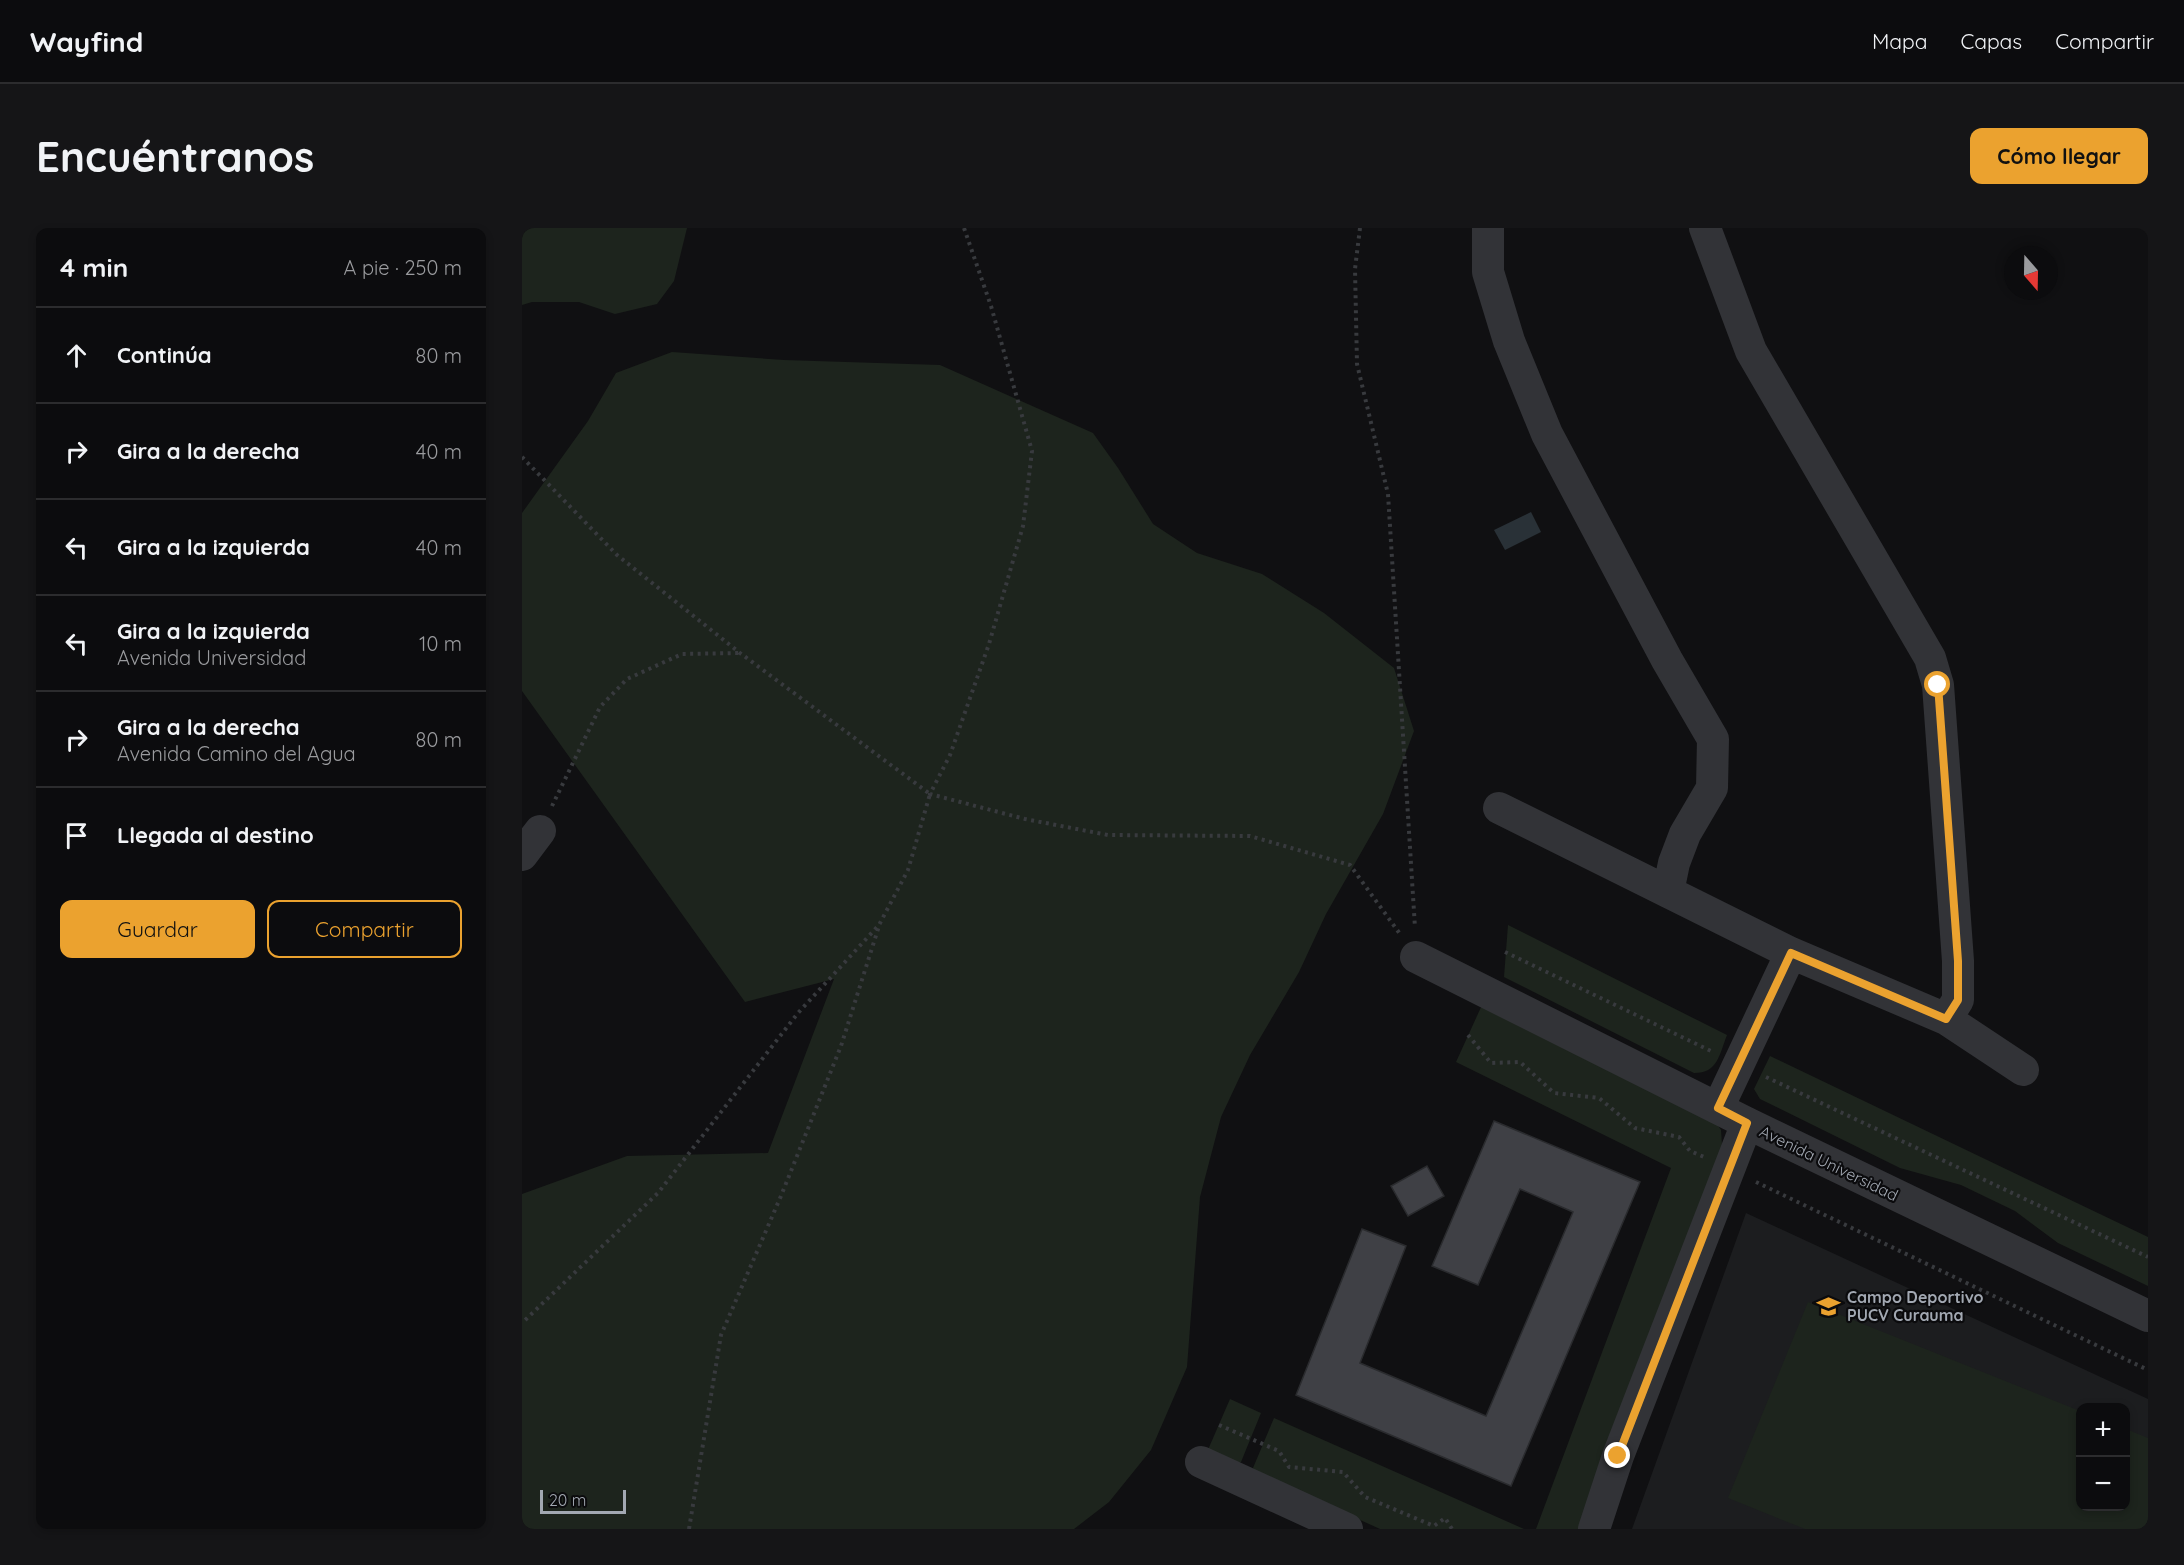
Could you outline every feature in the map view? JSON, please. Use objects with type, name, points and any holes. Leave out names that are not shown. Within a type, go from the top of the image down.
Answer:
[{"type":"street","points":[[1488,228],[1488,272],[1509,341],[1547,434],[1667,660],[1713,739],[1712,788],[1685,834],[1674,863],[1668,892]]},
{"type":"street","points":[[1705,228],[1750,351],[1930,658],[1938,685],[1958,961],[1958,1000],[1946,1019]]},
{"type":"street","points":[[1499,808],[1791,953],[1946,1019],[2023,1070]]},
{"type":"street","points":[[1718,1108],[1791,953]]},
{"type":"street","name":"Avenida Universidad","points":[[1416,957],[1747,1123],[2148,1316]]},
{"type":"street","points":[[1594,1529],[1618,1456],[1747,1123]]},
{"type":"street","points":[[1201,1462],[1347,1529]]},
{"type":"path","points":[[689,1529],[721,1335],[781,1196],[841,1046],[879,925],[908,870],[930,794],[950,755],[989,644],[1023,526],[1032,451],[991,306],[964,228]]},
{"type":"path","points":[[1360,228],[1355,269],[1357,364],[1389,494],[1416,957]]},
{"type":"path","points":[[522,457],[617,555],[740,653],[930,794],[1025,819],[1108,836],[1250,836],[1350,865],[1416,957]]},
{"type":"path","points":[[531,843],[600,707],[627,679],[682,654],[740,653]]},
{"type":"path","points":[[522,1323],[658,1192],[798,1013],[879,925]]},
{"type":"path","points":[[1505,952],[2148,1257]]},
{"type":"path","points":[[1468,1035],[1491,1063],[1520,1062],[1554,1093],[1599,1098],[1635,1128],[1679,1137],[1690,1151],[2148,1370]]},
{"type":"path","points":[[1219,1425],[1279,1451],[1289,1467],[1343,1472],[1365,1497],[1434,1526],[1445,1518],[1452,1529]]},
{"type":"shaded area","points":[[522,228],[687,228],[674,281],[657,304],[615,314],[579,302],[532,302],[522,305]]},
{"type":"shaded area","points":[[672,352],[784,360],[940,365],[1093,433],[1153,524],[1197,553],[1262,574],[1324,613],[1394,668],[1414,731],[1383,814],[1326,914],[1299,972],[1250,1055],[1221,1117],[1200,1197],[1187,1367],[1151,1450],[1109,1502],[1074,1529],[522,1529],[522,1194],[627,1156],[768,1153],[834,979],[745,1002],[522,691],[522,513],[588,421],[616,373]]},
{"type":"shaded area","points":[[1531,512],[1541,532],[1505,550],[1494,530]]},
{"type":"shaded area","points":[[1508,925],[1727,1035],[1716,1062],[1708,1070],[1694,1073],[1504,977]]},
{"type":"shaded area","points":[[1482,1005],[1712,1117],[1721,1130],[1722,1145],[1580,1529],[1536,1529],[1671,1168],[1456,1062]]},
{"type":"shaded area","points":[[1770,1056],[2148,1237],[2148,1286],[2058,1243],[2015,1211],[1961,1185],[1900,1168],[1760,1099],[1754,1089]]},
{"type":"shaded area","name":"Campo Deportivo PUCV Curauma","points":[[1746,1213],[2148,1399],[2148,1529],[1632,1529]]},
{"type":"shaded area","points":[[1808,1302],[2076,1409],[2076,1511],[2130,1511],[2130,1431],[2148,1438],[2148,1529],[1805,1529],[1728,1498]]},
{"type":"shaded area","points":[[1230,1399],[1261,1413],[1241,1462],[1236,1464],[1207,1452]]},
{"type":"shaded area","points":[[1274,1418],[1524,1529],[1380,1529],[1255,1472],[1253,1468]]},
{"type":"building","points":[[1494,1121],[1640,1182],[1511,1486],[1296,1395],[1362,1229],[1406,1246],[1360,1363],[1486,1416],[1573,1212],[1520,1189],[1478,1285],[1432,1266]]},
{"type":"building","points":[[1427,1166],[1444,1196],[1408,1216],[1391,1186]]},
{"type":"place","name":"Campo Deportivo PUCV Curauma","points":[[1829,1306]]},
{"type":"route","points":[[1618,1456],[1747,1123],[1718,1108],[1791,953],[1946,1019],[1958,1000],[1958,961],[1938,685]]}]
